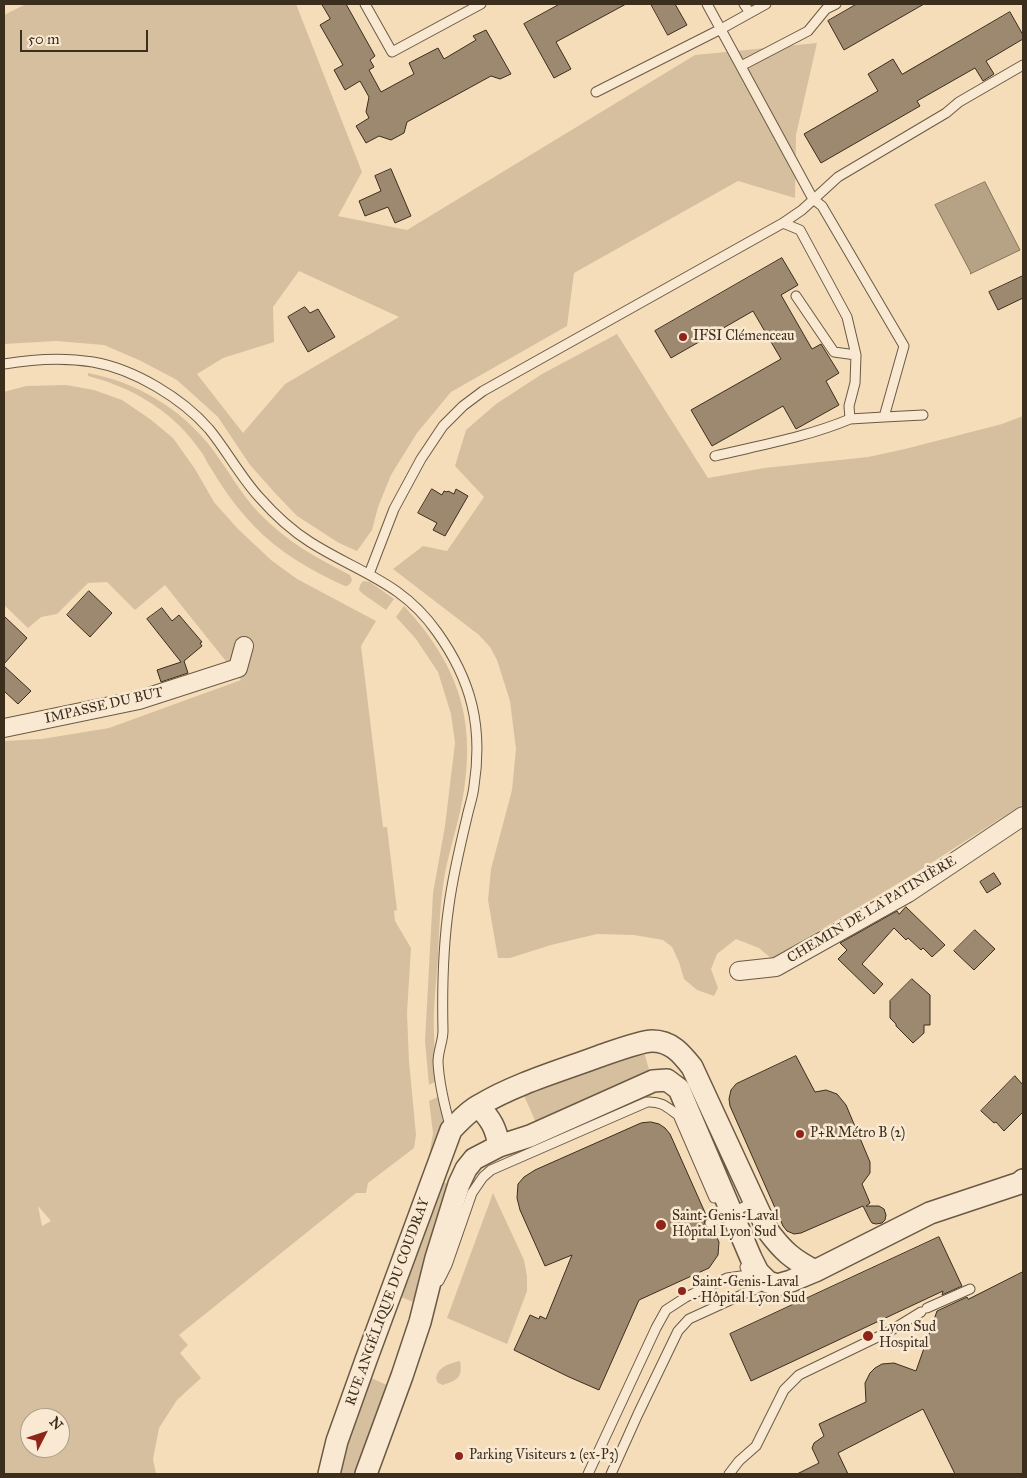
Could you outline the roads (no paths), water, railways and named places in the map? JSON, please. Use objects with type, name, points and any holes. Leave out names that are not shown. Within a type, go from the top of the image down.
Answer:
[{"type":"street","name":"IMPASSE DU BUT","points":[[4,728],[139,700],[238,668],[244,646]]},
{"type":"street","name":"CHEMIN DE LA PATINIÈRE","points":[[739,971],[776,967],[908,892],[1023,816]]},
{"type":"street","name":"RUE ANGÉLIQUE DU COUDRAY","points":[[328,1474],[353,1396],[451,1130],[469,1112],[509,1090],[617,1050],[651,1041],[666,1044],[680,1052],[692,1067],[768,1231],[782,1249],[797,1262],[815,1270]]},
{"type":"street","points":[[451,1130],[456,1142],[474,1159],[501,1156],[530,1136],[652,1081],[667,1080],[680,1089],[726,1218],[758,1272],[757,1283],[776,1285],[791,1281],[815,1270],[930,1212],[1020,1183],[1023,1180]]},
{"type":"street","points":[[478,1106],[486,1114],[497,1132],[501,1156]]},
{"type":"street","name":"RUE ANGÉLIQUE DU COUDRAY","points":[[366,1474],[400,1383],[420,1322],[436,1258],[459,1184],[466,1169],[474,1159]]},
{"type":"lane","points":[[365,4],[392,52],[481,4]]},
{"type":"lane","points":[[707,4],[812,199],[822,206],[904,346],[884,417]]},
{"type":"lane","points":[[744,4],[750,13]]},
{"type":"lane","points":[[596,92],[721,29],[766,4]]},
{"type":"lane","points":[[741,66],[808,31],[826,9],[836,4]]},
{"type":"lane","points":[[370,574],[394,509],[420,459],[443,426],[483,391],[783,223],[802,210],[838,177],[1023,65]]},
{"type":"lane","points":[[783,223],[800,230],[847,317],[856,354],[855,384],[849,406],[850,419]]},
{"type":"lane","points":[[796,296],[834,352],[856,354]]},
{"type":"lane","points":[[4,364],[35,359],[94,362],[126,372],[176,398],[211,431],[247,484],[284,523],[308,541],[370,574],[403,596],[423,614],[457,662],[472,702],[478,742],[474,789],[448,904],[442,1006],[443,1035],[438,1062],[445,1107],[451,1130]]},
{"type":"lane","points":[[715,456],[802,436],[830,428],[850,419],[924,415]]},
{"type":"lane","points":[[420,1322],[446,1265],[472,1192],[501,1156]]},
{"type":"lane","points":[[474,1159],[491,1170]]},
{"type":"lane","points":[[710,1223],[726,1218],[754,1202]]},
{"type":"lane","points":[[742,1261],[757,1283]]},
{"type":"lane","points":[[588,1474],[666,1310],[686,1297],[727,1278],[757,1283]]},
{"type":"lane","points":[[612,1474],[638,1414],[678,1331],[689,1319],[757,1283]]},
{"type":"lane","points":[[729,1474],[739,1461],[756,1446],[784,1390],[799,1375],[890,1331],[924,1310],[970,1289]]},
{"type":"place","name":"IFSI Clémenceau","points":[[683,337]]},
{"type":"place","name":"P+R Métro B (2)","points":[[800,1134]]},
{"type":"place","name":"Saint-Genis-Laval Hôpital Lyon Sud","points":[[661,1225]]},
{"type":"place","name":"Saint-Genis-Laval - Hôpital Lyon Sud","points":[[682,1291]]},
{"type":"place","name":"Lyon Sud Hospital","points":[[868,1336]]},
{"type":"place","name":"Parking Visiteurs 2 (ex-P3)","points":[[459,1456]]}]
